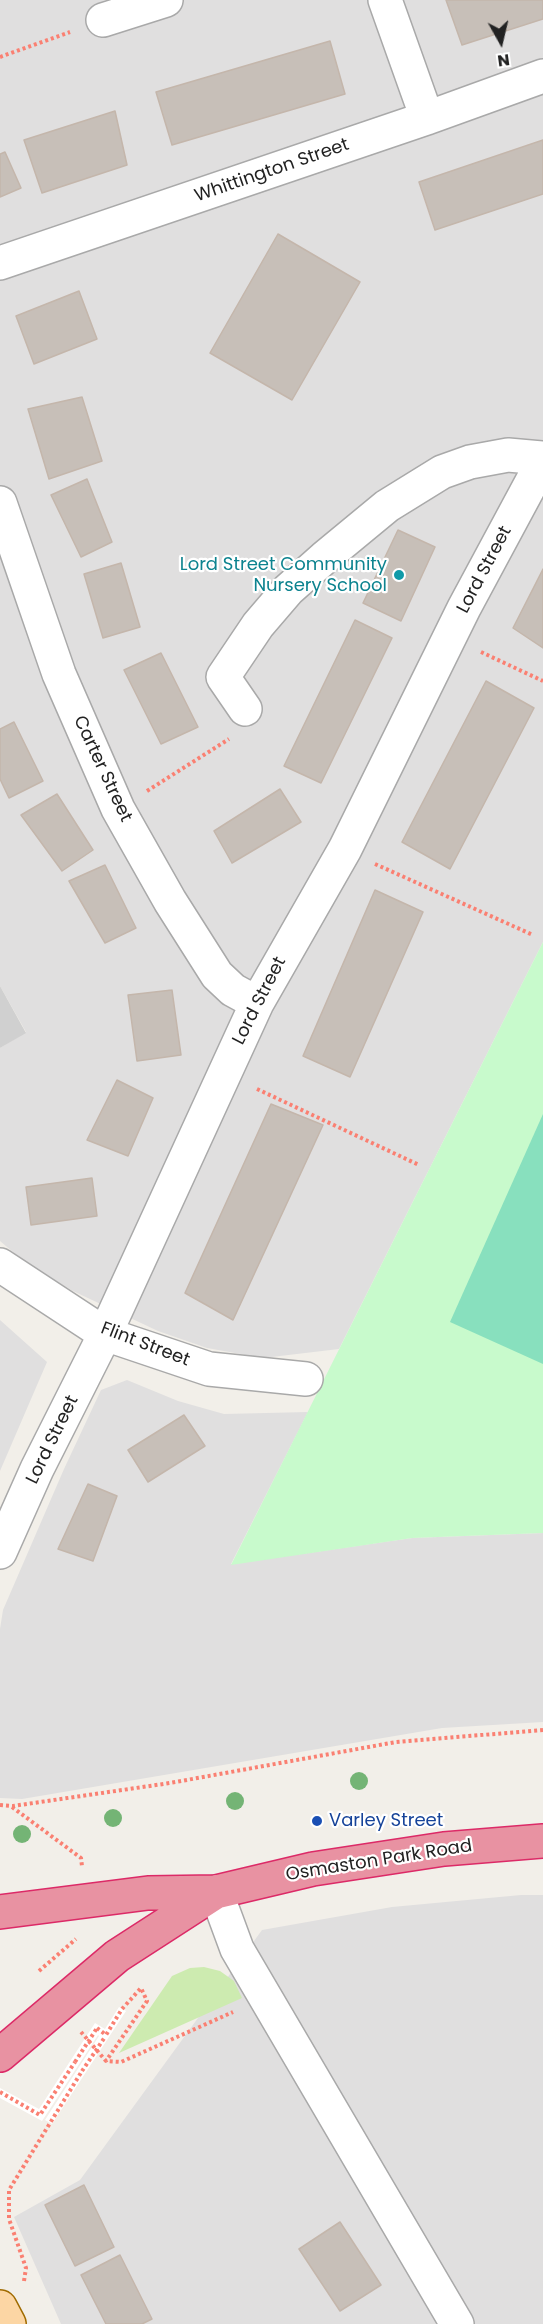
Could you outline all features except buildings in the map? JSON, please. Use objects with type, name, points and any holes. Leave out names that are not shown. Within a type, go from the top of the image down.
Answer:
[{"type":"highway","name":"Osmaston Park Road","points":[[0,1912],[148,1893],[216,1892],[314,1869],[422,1852],[492,1843],[543,1841]]},
{"type":"highway","name":"Osmaston Park Road","points":[[0,2055],[117,1956],[216,1892]]},
{"type":"street","points":[[103,20],[166,0]]},
{"type":"street","points":[[385,0],[427,118]]},
{"type":"street","name":"Whittington Street","points":[[0,263],[427,118],[543,76]]},
{"type":"street","points":[[245,709],[223,677],[266,616],[288,590],[324,558],[387,506],[442,472],[470,462],[508,455],[543,459]]},
{"type":"street","name":"Lord Street","points":[[0,1552],[105,1334],[257,1003],[345,849],[449,637],[543,459]]},
{"type":"street","name":"Carter Street","points":[[0,503],[59,674],[118,809],[170,901],[218,975],[233,990],[257,1003]]},
{"type":"street","name":"Flint Street","points":[[0,1265],[105,1334],[209,1369],[306,1379]]},
{"type":"street","points":[[216,1892],[237,1949],[457,2324]]},
{"type":"path","points":[[0,57],[103,20]]},
{"type":"path","points":[[449,637],[543,681]]},
{"type":"path","points":[[118,809],[250,726],[245,709]]},
{"type":"path","points":[[345,849],[533,935]]},
{"type":"path","points":[[226,1069],[255,1088],[419,1165]]},
{"type":"path","points":[[0,1805],[14,1806],[170,1783],[396,1742],[543,1730]]},
{"type":"path","points":[[7,2310],[26,2268],[9,2219],[9,2190],[122,2009],[141,1988],[147,2001],[106,2061],[121,2062],[265,1996]]},
{"type":"path","points":[[0,2092],[40,2115],[97,2028],[106,2036]]},
{"type":"shaded area","points":[[0,0],[543,0],[543,942],[339,1349],[263,1358],[207,1348],[158,1331],[73,1291],[27,1264],[0,1241],[0,1048],[26,1032],[0,986]]},
{"type":"shaded area","points":[[0,986],[26,1033],[0,1048]]},
{"type":"shaded area","points":[[0,1320],[47,1362],[0,1471]]},
{"type":"shaded area","points":[[127,1380],[178,1401],[224,1414],[308,1412],[231,1564],[412,1538],[543,1533],[543,1722],[442,1728],[22,1799],[0,1798],[0,1629],[3,1610],[101,1390]]},
{"type":"shaded area","points":[[543,1895],[543,2324],[61,2324],[14,2217],[80,2180],[262,1930],[392,1907]]},
{"type":"green space","points":[[543,942],[543,1533],[412,1538],[231,1565]]},
{"type":"green space","points":[[543,1114],[543,1364],[450,1322]]},
{"type":"green space","points":[[204,1967],[220,1971],[234,1981],[242,1998],[119,2053],[172,1976],[190,1968]]},
{"type":"pier","points":[[119,2007],[126,2011],[52,2124],[45,2120],[98,2035],[42,2121],[0,2098],[0,2088],[39,2109],[95,2023],[105,2029]]},
{"type":"place","name":"Lord Street Community Nursery School","points":[[399,575]]},
{"type":"place","name":"Varley Street","points":[[317,1821]]}]
